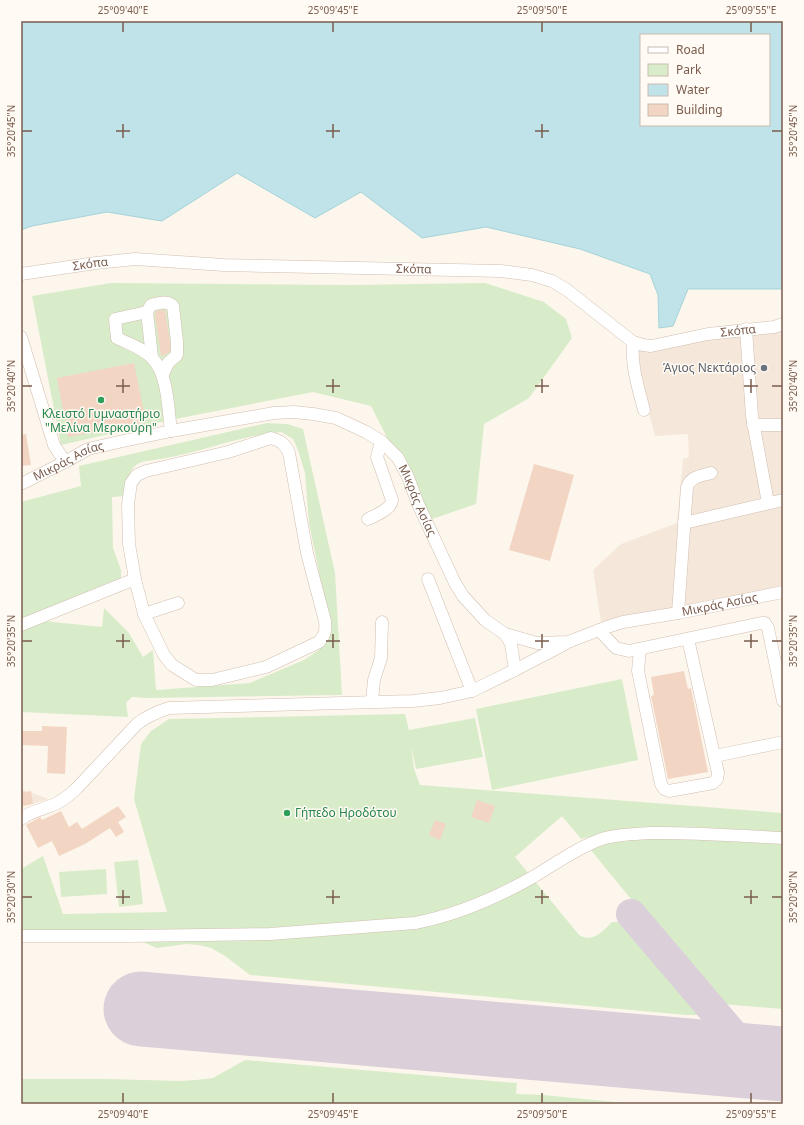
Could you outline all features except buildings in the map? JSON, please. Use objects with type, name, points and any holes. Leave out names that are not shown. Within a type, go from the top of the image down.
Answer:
[{"type":"street","name":"Σκόπα","points":[[21,274],[96,263],[135,260],[231,265],[520,273],[541,277],[560,285],[633,342],[643,345],[652,346],[708,334],[774,327],[783,324]]},
{"type":"street","points":[[152,357],[147,312],[151,305],[162,302],[170,303],[174,306],[177,342],[176,355],[168,363],[163,374]]},
{"type":"street","points":[[147,312],[115,319],[117,338],[137,347],[152,357],[163,374],[171,431]]},
{"type":"street","points":[[746,329],[753,425],[768,502]]},
{"type":"street","points":[[21,337],[54,445],[65,462]]},
{"type":"street","points":[[633,342],[633,364],[644,410]]},
{"type":"street","name":"Μικράς Ασίας","points":[[21,484],[88,449],[171,431],[274,413],[294,412],[313,414],[336,418],[366,432],[381,441],[398,458],[404,468],[418,504],[451,576],[463,596],[485,620],[505,634],[536,643],[568,642],[622,622],[678,613],[783,592]]},
{"type":"street","points":[[753,425],[783,425]]},
{"type":"street","points":[[271,438],[280,441],[286,446],[290,453],[307,553],[325,622],[326,631],[324,637],[319,642],[266,667],[212,680],[196,680],[176,668],[164,655],[144,614],[135,579],[128,531],[128,504],[131,483],[137,475],[146,471],[228,452],[271,438]]},
{"type":"street","points":[[368,519],[392,504],[392,495],[377,457],[381,441]]},
{"type":"street","points":[[678,613],[687,487],[689,482],[695,477],[711,473]]},
{"type":"street","points":[[684,523],[768,502],[783,500]]},
{"type":"street","points":[[21,625],[135,579]]},
{"type":"street","points":[[428,579],[472,691]]},
{"type":"street","points":[[144,614],[178,603]]},
{"type":"street","points":[[372,701],[374,680],[381,658],[382,622]]},
{"type":"street","points":[[599,630],[616,648],[629,651],[761,623],[765,624],[768,628],[779,665],[783,701]]},
{"type":"street","points":[[505,634],[511,644],[515,670]]},
{"type":"street","points":[[640,649],[638,671],[660,784],[664,789],[669,791],[713,782],[717,779],[718,773],[688,639]]},
{"type":"street","points":[[21,820],[27,814],[58,802],[69,795],[137,724],[146,717],[169,708],[413,701],[460,694],[472,691],[568,642]]},
{"type":"street","points":[[715,756],[783,742]]},
{"type":"street","points":[[21,936],[270,934],[415,923],[437,919],[470,908],[525,881],[590,844],[602,839],[635,834],[668,833],[783,838]]},
{"type":"shaded area","points":[[783,319],[783,588],[601,622],[593,570],[621,544],[677,523],[683,459],[689,457],[688,434],[655,436],[643,391],[638,348],[643,338],[653,341],[769,323]]},
{"type":"shaded area","points":[[21,789],[49,799],[21,807]]},
{"type":"green space","points":[[111,283],[352,285],[485,283],[544,302],[566,319],[572,338],[529,398],[484,424],[476,504],[429,520],[371,406],[313,392],[175,419],[61,445],[32,296]]},
{"type":"green space","points":[[267,423],[287,424],[303,429],[335,573],[342,695],[132,697],[126,703],[128,717],[21,712],[21,629],[43,621],[102,627],[104,608],[129,633],[143,657],[153,650],[156,690],[250,683],[304,660],[319,650],[328,637],[318,567],[309,523],[305,473],[293,439],[281,432],[252,436],[181,455],[142,462],[136,465],[129,475],[125,496],[112,497],[113,548],[121,570],[121,578],[21,619],[21,502],[81,486],[79,466]]},
{"type":"green space","points":[[622,679],[638,760],[492,790],[476,709]]},
{"type":"green space","points":[[405,714],[409,730],[475,718],[483,757],[416,769],[411,745],[414,769],[420,785],[783,813],[783,832],[707,828],[656,828],[606,833],[581,839],[562,816],[515,857],[579,935],[589,938],[593,937],[601,933],[612,922],[621,922],[631,929],[702,1015],[686,1015],[250,975],[225,956],[211,948],[199,945],[186,944],[157,948],[119,932],[21,930],[21,869],[43,856],[63,914],[167,912],[134,799],[141,744],[151,731],[169,719]]},
{"type":"green space","points":[[652,837],[783,842],[783,1009],[721,1004],[658,932],[590,849],[601,842]]},
{"type":"green space","points":[[138,860],[143,904],[119,907],[114,862]]},
{"type":"green space","points":[[106,869],[107,894],[61,897],[59,872]]},
{"type":"green space","points":[[245,1060],[517,1083],[516,1094],[543,1095],[635,1104],[21,1104],[21,1079],[196,1080],[213,1078]]},
{"type":"water","points":[[21,21],[783,21],[783,289],[688,289],[673,326],[659,328],[658,295],[650,274],[580,249],[486,227],[422,238],[361,192],[315,218],[237,173],[162,221],[107,212],[32,226],[21,230]]},
{"type":"taxiway","points":[[631,914],[756,1061]]},
{"type":"taxiway","points":[[720,1058],[756,1063],[783,1070]]},
{"type":"runway","points":[[141,1009],[783,1064]]},
{"type":"place","name":"Άγιος Νεκτάριος","points":[[764,368]]},
{"type":"place","name":"Κλειστό Γυμναστήριο \"Μελίνα Μερκούρη\"","points":[[101,400]]},
{"type":"place","name":"Γήπεδο Ηροδότου","points":[[287,813]]}]
